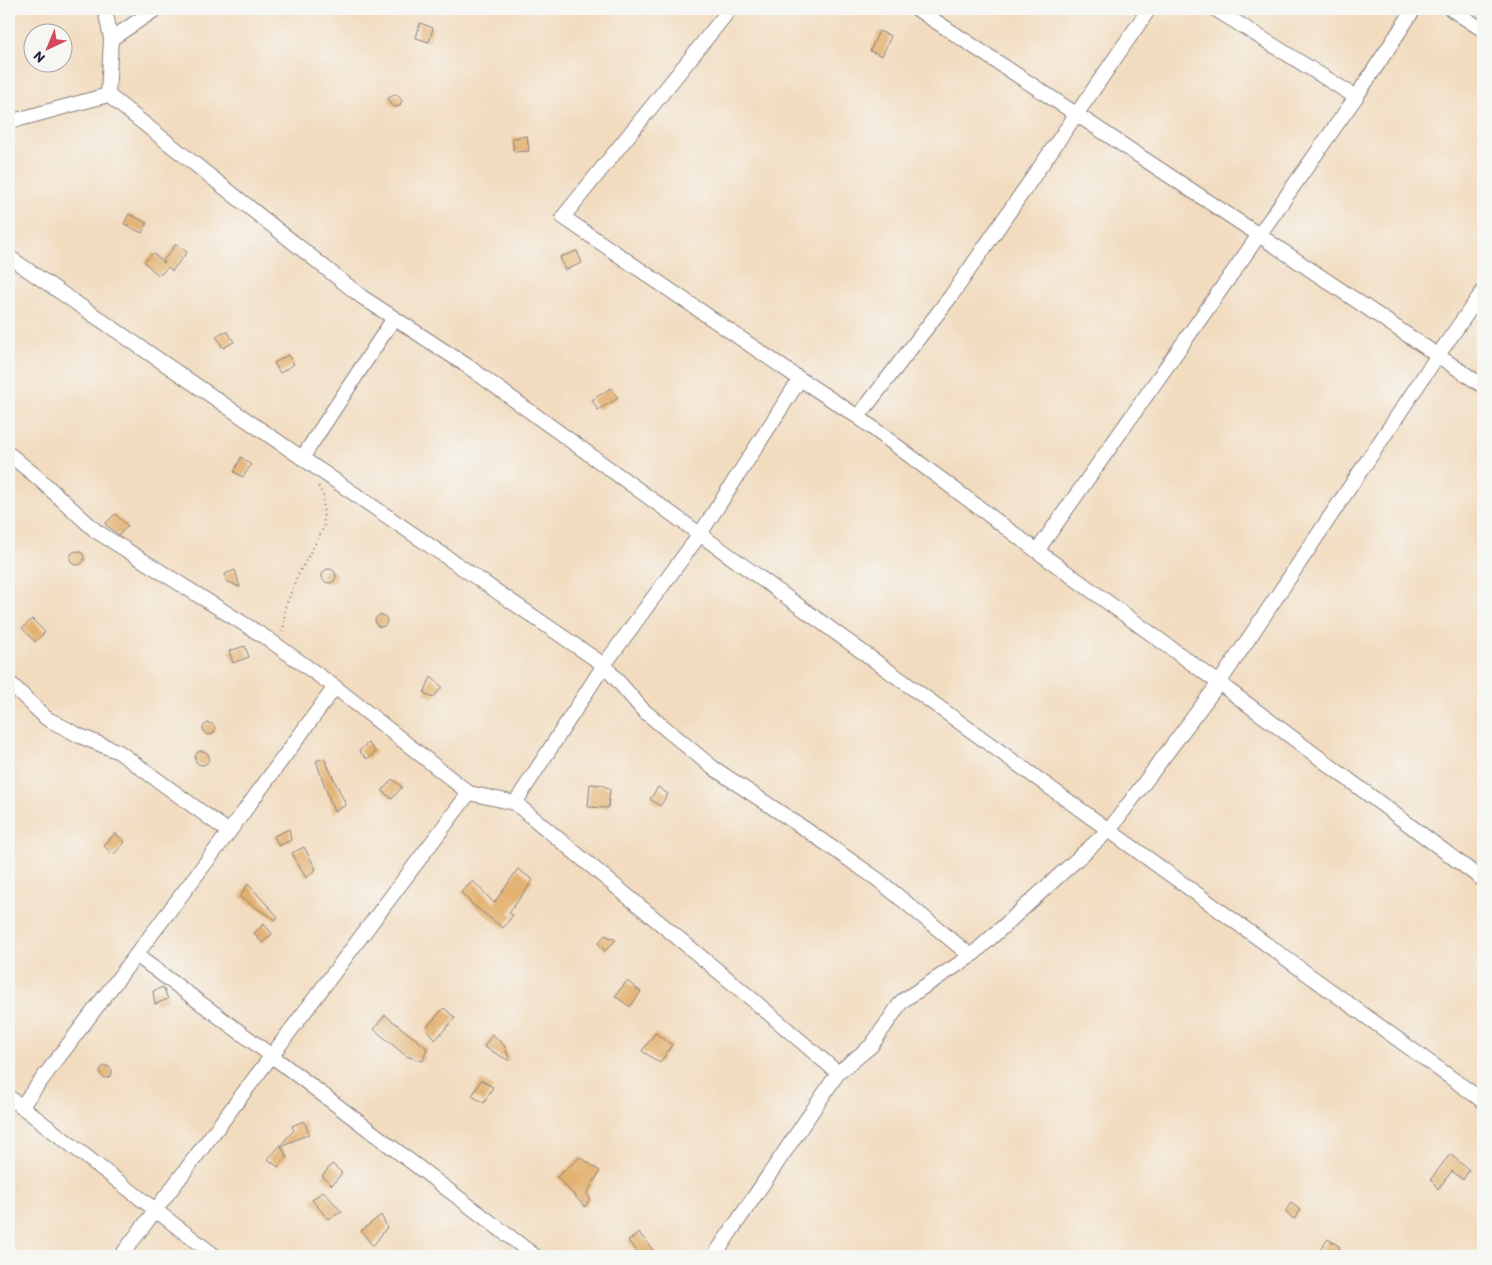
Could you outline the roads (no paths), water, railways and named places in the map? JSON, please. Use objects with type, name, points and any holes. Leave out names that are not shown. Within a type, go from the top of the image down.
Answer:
[{"type":"street","points":[[105,9],[111,39],[108,95]]},
{"type":"street","points":[[111,39],[156,9]]},
{"type":"street","points":[[730,9],[563,217],[858,417],[1483,880]]},
{"type":"street","points":[[917,9],[1438,354],[1483,386]]},
{"type":"street","points":[[858,417],[951,296],[1149,9]]},
{"type":"street","points":[[1215,9],[1356,97]]},
{"type":"street","points":[[1037,551],[1356,97],[1414,9]]},
{"type":"street","points":[[1451,9],[1483,30]]},
{"type":"street","points":[[9,122],[108,95]]},
{"type":"street","points":[[108,95],[362,297],[466,365],[1483,1101]]},
{"type":"street","points":[[9,258],[604,665],[643,710],[712,766],[877,879],[971,956]]},
{"type":"street","points":[[714,1256],[838,1074],[871,1046],[902,1001],[971,956],[1109,830],[1219,683],[1438,354],[1483,290]]},
{"type":"street","points":[[302,458],[394,318]]},
{"type":"street","points":[[516,804],[604,665],[700,534],[800,379]]},
{"type":"street","points":[[9,454],[96,531],[282,648],[335,687],[469,793],[516,804],[753,1000],[838,1074]]},
{"type":"street","points":[[9,682],[46,718],[80,736],[119,752],[229,832]]},
{"type":"street","points":[[21,1107],[229,832],[335,687]]},
{"type":"street","points":[[121,1256],[157,1211],[469,793]]},
{"type":"street","points":[[136,955],[535,1256]]},
{"type":"street","points":[[9,1097],[215,1256]]}]
